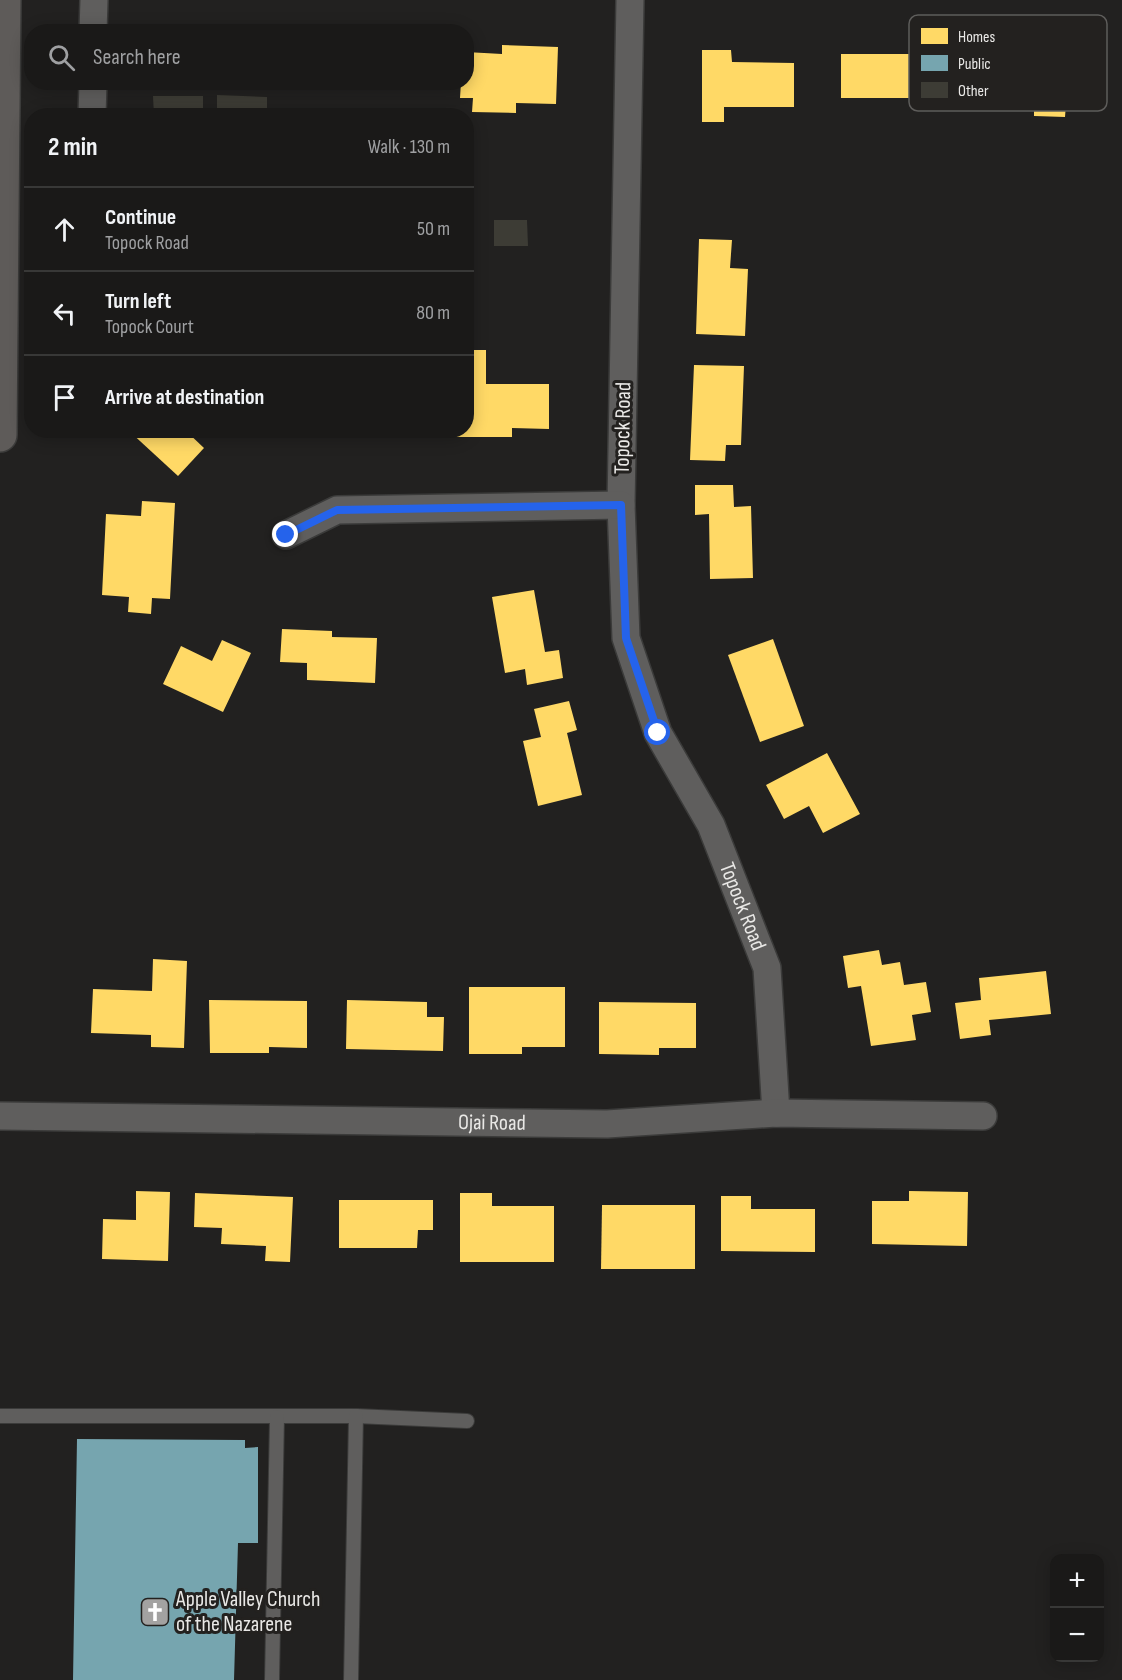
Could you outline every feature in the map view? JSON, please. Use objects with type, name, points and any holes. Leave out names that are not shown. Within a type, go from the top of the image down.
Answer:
[{"type":"main road","points":[[0,435],[4,0]]},
{"type":"street","points":[[93,24],[94,0]]},
{"type":"street","name":"Topock Road","points":[[630,0],[621,505],[626,638],[658,733],[711,825],[767,968],[776,1113]]},
{"type":"street","points":[[92,108],[93,90]]},
{"type":"street","points":[[286,535],[337,510],[621,505]]},
{"type":"street","name":"Ojai Road","points":[[0,1116],[608,1124],[776,1113],[983,1116]]},
{"type":"lane","points":[[0,1416],[356,1416],[467,1421]]},
{"type":"lane","points":[[351,1680],[356,1416]]},
{"type":"lane","points":[[272,1680],[277,1417]]},
{"type":"building: Homes","points":[[502,45],[558,47],[556,104],[516,103],[516,113],[474,112],[473,98],[460,98],[460,90],[474,90],[474,52],[502,54]]},
{"type":"building: Homes","points":[[702,50],[731,50],[732,62],[794,63],[794,107],[724,107],[724,122],[702,122]]},
{"type":"building: Homes","points":[[841,54],[909,54],[909,98],[841,98]]},
{"type":"building: Homes","points":[[1034,111],[1065,111],[1065,117],[1034,116]]},
{"type":"building: Homes","points":[[699,239],[732,240],[730,268],[748,269],[745,336],[696,334]]},
{"type":"building: Homes","points":[[474,350],[486,350],[486,384],[549,384],[549,429],[512,428],[512,437],[474,437]]},
{"type":"building: Homes","points":[[694,365],[744,366],[741,445],[726,445],[725,461],[690,460]]},
{"type":"building: Homes","points":[[137,438],[193,438],[204,448],[178,476]]},
{"type":"building: Homes","points":[[695,485],[733,485],[734,507],[751,506],[753,578],[710,579],[709,514],[695,515]]},
{"type":"building: Homes","points":[[142,501],[175,503],[170,599],[152,598],[151,614],[128,612],[129,597],[102,595],[106,514],[141,516]]},
{"type":"building: Homes","points":[[534,590],[545,652],[559,650],[563,678],[527,685],[525,669],[505,673],[492,597]]},
{"type":"building: Homes","points":[[282,629],[332,631],[332,637],[377,638],[375,683],[307,680],[307,663],[280,662]]},
{"type":"building: Homes","points":[[773,639],[804,726],[760,742],[728,655]]},
{"type":"building: Homes","points":[[222,640],[251,653],[223,712],[163,684],[181,646],[212,661]]},
{"type":"building: Homes","points":[[569,701],[577,730],[567,733],[582,795],[538,806],[523,741],[541,737],[534,709]]},
{"type":"building: Homes","points":[[827,753],[860,814],[823,833],[809,806],[784,819],[766,785]]},
{"type":"building: Homes","points":[[879,950],[882,965],[900,962],[904,985],[926,982],[931,1012],[912,1015],[916,1040],[871,1046],[861,986],[848,988],[843,956]]},
{"type":"building: Homes","points":[[153,959],[187,961],[184,1048],[151,1047],[151,1035],[91,1033],[93,989],[152,991]]},
{"type":"building: Homes","points":[[1046,971],[1051,1014],[989,1020],[991,1035],[960,1039],[955,1003],[981,1000],[979,978]]},
{"type":"building: Homes","points":[[469,987],[565,987],[565,1047],[522,1047],[522,1054],[469,1054]]},
{"type":"building: Homes","points":[[209,1000],[307,1001],[307,1048],[269,1047],[269,1053],[210,1053]]},
{"type":"building: Homes","points":[[347,1000],[427,1002],[427,1017],[444,1017],[443,1051],[346,1049]]},
{"type":"building: Homes","points":[[599,1002],[696,1003],[696,1048],[659,1048],[659,1055],[599,1054]]},
{"type":"building: Homes","points":[[136,1191],[170,1192],[168,1261],[102,1259],[103,1219],[136,1220]]},
{"type":"building: Homes","points":[[909,1191],[968,1192],[967,1246],[872,1244],[872,1201],[909,1201]]},
{"type":"building: Homes","points":[[195,1193],[293,1197],[290,1262],[265,1261],[266,1246],[221,1244],[222,1228],[194,1227]]},
{"type":"building: Homes","points":[[460,1193],[492,1193],[492,1206],[554,1206],[554,1262],[460,1262]]},
{"type":"building: Homes","points":[[721,1196],[751,1196],[751,1209],[815,1209],[815,1252],[721,1251]]},
{"type":"building: Homes","points":[[339,1200],[433,1200],[433,1230],[418,1230],[417,1248],[339,1248]]},
{"type":"building: Homes","points":[[602,1205],[695,1205],[695,1269],[601,1269]]},
{"type":"building: Public","name":"Apple Valley Church of the Nazarene","points":[[77,1439],[245,1440],[245,1448],[258,1447],[258,1543],[238,1543],[234,1680],[73,1680]]},
{"type":"building: Other","points":[[217,95],[267,97],[267,108],[217,108]]},
{"type":"building: Other","points":[[153,96],[203,96],[203,108],[154,108]]},
{"type":"building: Other","points":[[494,220],[527,220],[528,246],[494,246]]},
{"type":"place","name":"Apple Valley Church of the Nazarene","points":[[155,1612]]},
{"type":"route","points":[[286,535],[337,510],[621,505],[626,638],[658,733]]}]
